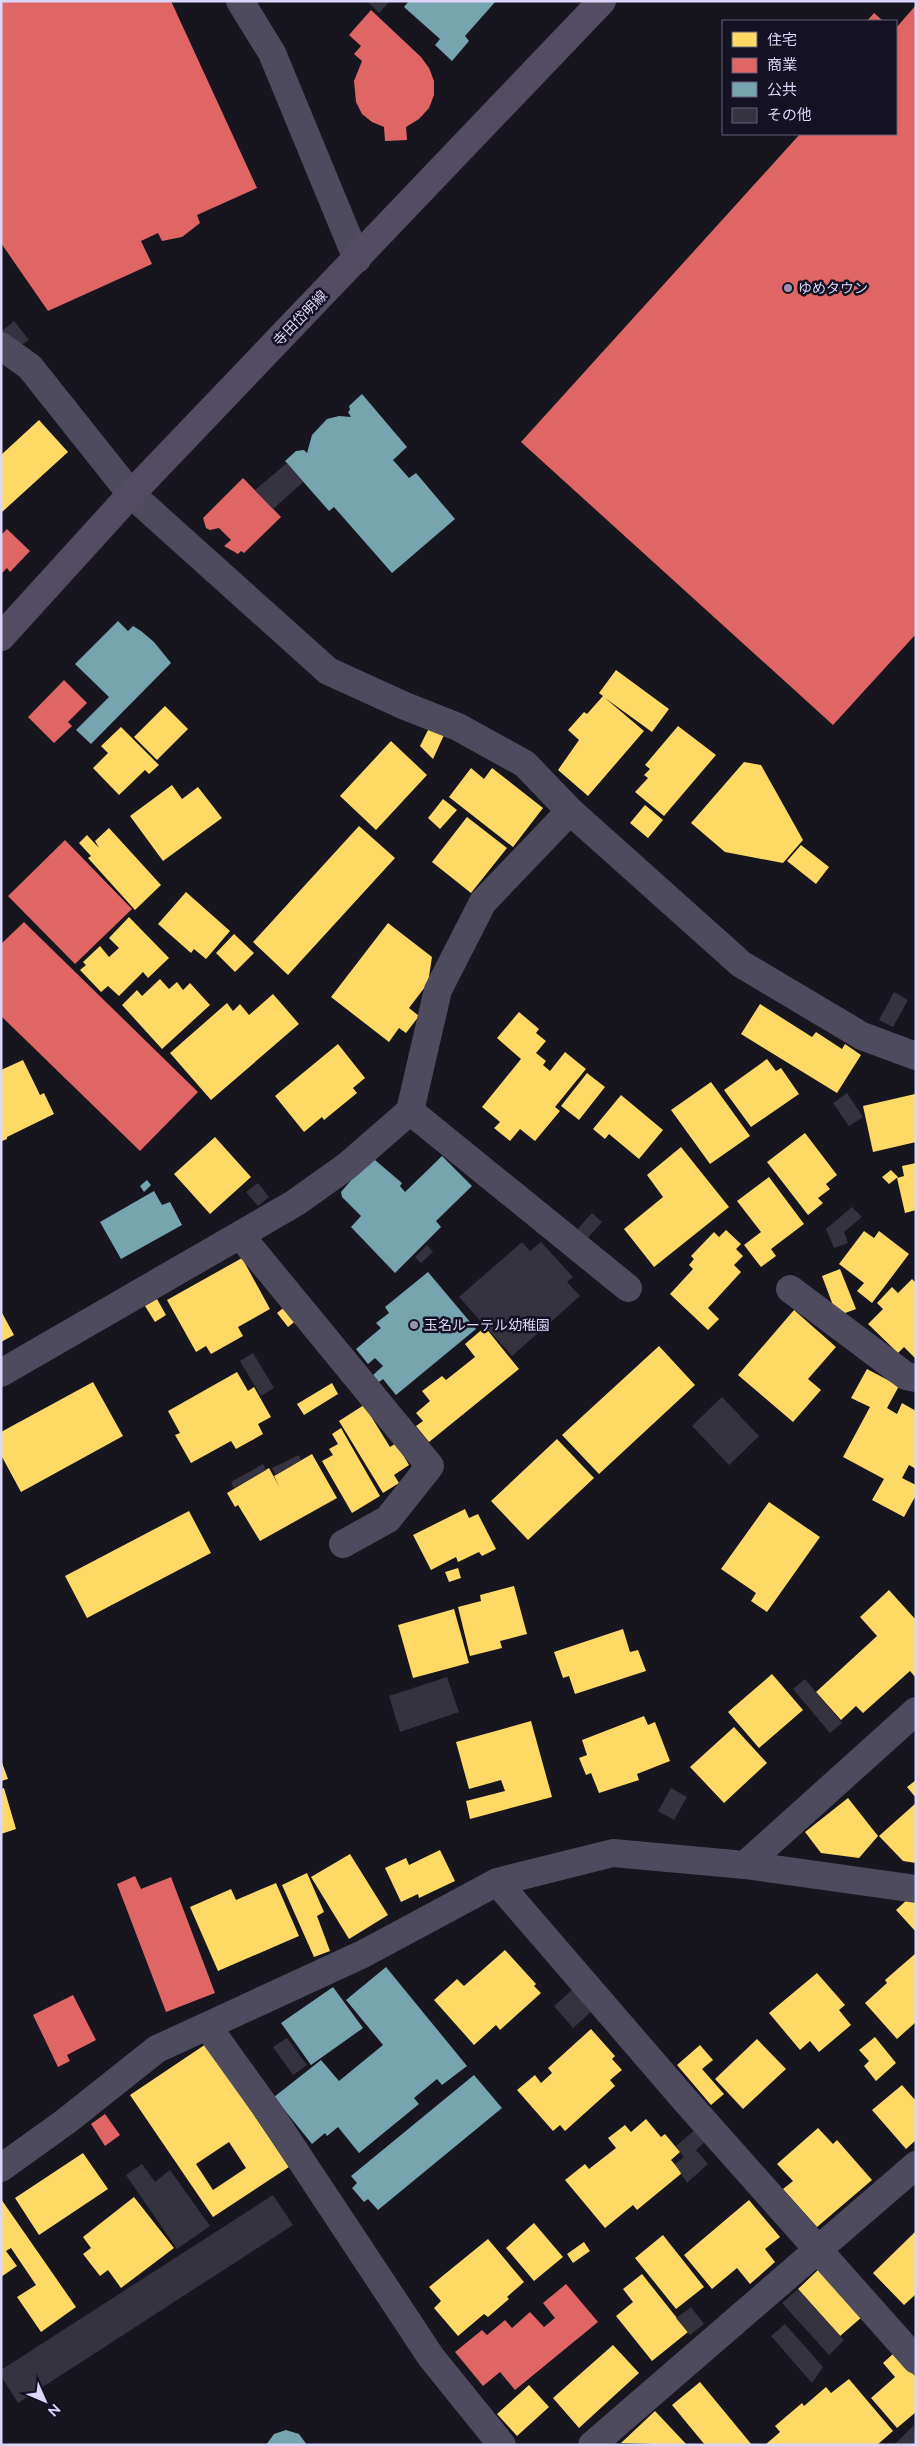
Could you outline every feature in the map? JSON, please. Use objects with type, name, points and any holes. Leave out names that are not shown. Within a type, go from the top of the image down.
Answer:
[{"type":"main road","name":"寺田岱明線","points":[[1,637],[131,494],[602,1]]},
{"type":"street","points":[[240,1],[272,53],[357,259]]},
{"type":"street","points":[[1,346],[30,367],[131,494],[328,671],[405,706],[458,726],[526,764],[570,811],[741,964],[862,1036],[916,1056]]},
{"type":"street","points":[[1,1373],[295,1203],[347,1166],[410,1111],[438,990],[483,902],[570,811]]},
{"type":"street","points":[[410,1111],[628,1288]]},
{"type":"street","points":[[240,1235],[430,1466],[388,1519],[343,1544]]},
{"type":"street","points":[[790,1289],[906,1376],[916,1378]]},
{"type":"street","points":[[745,1865],[916,1711]]},
{"type":"street","points":[[1,2168],[65,2122],[157,2049],[363,1954],[497,1882],[613,1853],[745,1865],[916,1889]]},
{"type":"street","points":[[497,1882],[685,2100],[916,2360]]},
{"type":"street","points":[[208,2027],[269,2112],[431,2357],[502,2445]]},
{"type":"street","points":[[592,2445],[819,2251],[916,2165]]},
{"type":"building: 住宅","points":[[39,420],[68,452],[1,513],[1,455]]},
{"type":"building: 住宅","points":[[616,670],[669,709],[652,732],[605,698],[644,731],[588,796],[558,770],[579,740],[568,730],[584,712],[587,714],[603,696],[599,693]]},
{"type":"building: 住宅","points":[[165,706],[188,729],[157,760],[134,737]]},
{"type":"building: 住宅","points":[[678,726],[716,755],[664,816],[635,792],[648,778],[644,775],[650,769],[645,765]]},
{"type":"building: 住宅","points":[[121,727],[159,765],[149,774],[145,770],[119,795],[93,768],[108,753],[101,746]]},
{"type":"building: 住宅","points":[[429,728],[444,735],[433,759],[420,746]]},
{"type":"building: 住宅","points":[[391,741],[427,775],[376,830],[340,796]]},
{"type":"building: 住宅","points":[[744,762],[761,765],[803,840],[783,863],[725,852],[691,823]]},
{"type":"building: 住宅","points":[[471,768],[484,779],[492,768],[543,808],[513,847],[449,797]]},
{"type":"building: 住宅","points":[[172,785],[182,799],[198,787],[222,818],[163,861],[130,816]]},
{"type":"building: 住宅","points":[[443,799],[457,810],[440,829],[428,818]]},
{"type":"building: 住宅","points":[[645,805],[663,820],[648,838],[630,823]]},
{"type":"building: 住宅","points":[[467,817],[507,848],[471,893],[432,862]]},
{"type":"building: 住宅","points":[[359,826],[395,858],[288,975],[253,942]]},
{"type":"building: 住宅","points":[[109,828],[161,885],[135,910],[88,858],[91,856],[79,843],[87,835],[99,848],[95,841]]},
{"type":"building: 住宅","points":[[801,845],[829,867],[816,884],[787,861]]},
{"type":"building: 住宅","points":[[186,892],[230,931],[206,959],[194,949],[191,953],[158,924]]},
{"type":"building: 住宅","points":[[129,917],[169,958],[148,978],[143,972],[119,996],[108,986],[101,992],[80,970],[86,965],[83,962],[100,946],[109,957],[119,948],[109,938]]},
{"type":"building: 住宅","points":[[388,923],[432,957],[428,983],[409,1008],[419,1016],[406,1033],[399,1028],[389,1042],[331,997]]},
{"type":"building: 住宅","points":[[234,934],[254,953],[235,972],[216,953]]},
{"type":"building: 住宅","points":[[160,979],[169,989],[177,982],[183,990],[190,983],[210,1005],[162,1049],[122,1005],[137,990],[142,996]]},
{"type":"building: 住宅","points":[[273,994],[299,1024],[211,1100],[170,1053],[227,1003],[233,1011],[240,1004],[249,1015]]},
{"type":"building: 住宅","points":[[760,1004],[812,1037],[816,1032],[842,1049],[845,1044],[861,1055],[837,1093],[741,1034]]},
{"type":"building: 住宅","points":[[519,1012],[539,1029],[536,1033],[546,1041],[536,1053],[546,1061],[543,1065],[550,1071],[565,1052],[586,1069],[555,1107],[560,1111],[535,1141],[520,1129],[510,1141],[494,1128],[500,1122],[482,1107],[521,1059],[497,1038]]},
{"type":"building: 住宅","points":[[338,1044],[365,1078],[353,1088],[357,1093],[324,1120],[322,1117],[304,1132],[275,1096]]},
{"type":"building: 住宅","points":[[767,1059],[776,1071],[781,1068],[799,1094],[751,1127],[724,1090]]},
{"type":"building: 住宅","points":[[23,1060],[40,1095],[44,1093],[54,1114],[2,1141],[1,1070]]},
{"type":"building: 住宅","points":[[587,1073],[605,1087],[579,1120],[561,1106]]},
{"type":"building: 住宅","points":[[711,1082],[750,1136],[710,1164],[671,1110]]},
{"type":"building: 住宅","points":[[915,1094],[916,1142],[873,1152],[863,1106]]},
{"type":"building: 住宅","points":[[621,1095],[663,1130],[639,1159],[609,1134],[605,1139],[593,1129]]},
{"type":"building: 住宅","points":[[805,1133],[837,1175],[826,1184],[830,1189],[818,1198],[823,1203],[808,1215],[767,1162]]},
{"type":"building: 住宅","points":[[215,1137],[251,1177],[210,1214],[174,1174]]},
{"type":"building: 住宅","points":[[681,1147],[729,1207],[654,1267],[624,1229],[663,1197],[647,1175]]},
{"type":"building: 住宅","points":[[916,1163],[916,1210],[905,1213],[897,1178],[904,1176],[902,1166]]},
{"type":"building: 住宅","points":[[891,1170],[898,1177],[889,1184],[882,1177]]},
{"type":"building: 住宅","points":[[769,1177],[804,1224],[771,1249],[776,1256],[761,1267],[744,1245],[761,1232],[737,1201]]},
{"type":"building: 住宅","points":[[726,1230],[741,1244],[736,1249],[743,1256],[734,1265],[741,1272],[708,1308],[719,1319],[708,1330],[670,1294],[693,1269],[689,1265],[694,1259],[691,1256],[714,1232],[719,1237]]},
{"type":"building: 住宅","points":[[864,1231],[874,1238],[879,1231],[909,1254],[872,1303],[857,1291],[864,1283],[839,1264]]},
{"type":"building: 住宅","points":[[242,1258],[270,1309],[238,1327],[243,1336],[211,1354],[206,1346],[196,1352],[167,1300]]},
{"type":"building: 住宅","points":[[840,1269],[856,1309],[837,1316],[822,1276]]},
{"type":"building: 住宅","points":[[912,1279],[916,1283],[916,1359],[904,1347],[898,1353],[868,1324],[883,1309],[877,1303],[892,1287],[898,1293]]},
{"type":"building: 住宅","points":[[157,1299],[166,1315],[155,1322],[145,1306]]},
{"type":"building: 住宅","points":[[287,1305],[298,1319],[288,1327],[277,1313]]},
{"type":"building: 住宅","points":[[794,1310],[836,1347],[808,1379],[821,1390],[793,1422],[738,1375]]},
{"type":"building: 住宅","points":[[1,1311],[14,1335],[1,1342]]},
{"type":"building: 住宅","points":[[485,1327],[519,1369],[429,1442],[416,1426],[423,1421],[416,1413],[430,1401],[422,1391],[442,1376],[446,1380],[475,1357],[465,1344]]},
{"type":"building: 住宅","points":[[659,1346],[695,1385],[599,1474],[562,1435]]},
{"type":"building: 住宅","points":[[867,1369],[899,1386],[887,1408],[897,1414],[902,1403],[916,1411],[916,1469],[909,1465],[902,1478],[916,1485],[916,1495],[904,1517],[872,1500],[884,1479],[843,1457],[870,1407],[851,1398]]},
{"type":"building: 住宅","points":[[237,1372],[248,1391],[254,1387],[271,1417],[258,1424],[263,1434],[236,1449],[231,1441],[191,1463],[175,1435],[180,1433],[168,1411]]},
{"type":"building: 住宅","points":[[93,1382],[123,1436],[21,1492],[1,1455],[1,1432]]},
{"type":"building: 住宅","points":[[332,1383],[338,1394],[304,1415],[297,1404]]},
{"type":"building: 住宅","points":[[364,1405],[390,1447],[396,1443],[409,1465],[394,1475],[399,1483],[383,1493],[339,1421]]},
{"type":"building: 住宅","points":[[341,1428],[380,1496],[352,1513],[322,1461],[333,1455],[329,1449],[338,1444],[332,1434]]},
{"type":"building: 住宅","points":[[557,1439],[594,1478],[528,1540],[491,1501]]},
{"type":"building: 住宅","points":[[312,1454],[337,1498],[260,1541],[238,1505],[235,1507],[227,1493],[269,1468],[280,1488],[274,1476]]},
{"type":"building: 住宅","points":[[769,1502],[820,1537],[767,1612],[751,1601],[756,1593],[721,1569]]},
{"type":"building: 住宅","points":[[465,1509],[469,1518],[478,1514],[496,1549],[482,1556],[479,1552],[458,1562],[456,1557],[431,1570],[413,1535]]},
{"type":"building: 住宅","points":[[189,1511],[211,1553],[87,1618],[65,1576]]},
{"type":"building: 住宅","points":[[458,1568],[461,1578],[449,1582],[445,1572]]},
{"type":"building: 住宅","points":[[514,1586],[527,1634],[500,1641],[502,1648],[470,1656],[458,1607],[481,1601],[480,1595]]},
{"type":"building: 住宅","points":[[889,1590],[916,1620],[916,1678],[910,1671],[863,1713],[856,1706],[841,1720],[816,1692],[877,1636],[860,1617]]},
{"type":"building: 住宅","points":[[454,1609],[469,1663],[413,1678],[398,1625]]},
{"type":"building: 住宅","points":[[623,1629],[630,1652],[638,1650],[646,1671],[575,1694],[569,1676],[563,1678],[554,1652]]},
{"type":"building: 住宅","points":[[772,1674],[803,1710],[759,1748],[728,1712]]},
{"type":"building: 住宅","points":[[644,1716],[648,1725],[655,1722],[670,1761],[637,1774],[639,1780],[599,1793],[591,1773],[586,1775],[579,1758],[587,1755],[582,1740]]},
{"type":"building: 住宅","points":[[531,1721],[552,1797],[470,1819],[466,1801],[505,1791],[501,1780],[469,1789],[456,1742]]},
{"type":"building: 住宅","points":[[734,1727],[767,1763],[724,1803],[690,1767]]},
{"type":"building: 住宅","points":[[1,1760],[8,1779],[1,1781]]},
{"type":"building: 住宅","points":[[916,1780],[916,1798],[907,1787]]},
{"type":"building: 住宅","points":[[4,1788],[16,1829],[1,1834],[1,1789]]},
{"type":"building: 住宅","points":[[848,1798],[878,1836],[859,1858],[821,1853],[805,1832]]},
{"type":"building: 住宅","points":[[916,1803],[916,1863],[903,1861],[879,1836]]},
{"type":"building: 住宅","points":[[440,1850],[455,1881],[419,1898],[418,1894],[401,1902],[385,1868],[406,1858],[409,1865]]},
{"type":"building: 住宅","points":[[350,1854],[388,1915],[349,1939],[311,1877]]},
{"type":"building: 住宅","points":[[307,1873],[324,1912],[317,1916],[330,1951],[314,1957],[282,1885]]},
{"type":"building: 住宅","points":[[276,1883],[299,1936],[218,1971],[190,1907],[231,1889],[236,1900]]},
{"type":"building: 住宅","points":[[909,1898],[916,1898],[916,1932],[896,1910]]},
{"type":"building: 住宅","points":[[505,1950],[536,1984],[534,1986],[541,1993],[500,2030],[496,2025],[474,2045],[434,2000],[457,1979],[464,1986]]},
{"type":"building: 住宅","points":[[916,1953],[916,2022],[897,2039],[865,2003],[887,1983],[885,1980]]},
{"type":"building: 住宅","points":[[817,1973],[845,2005],[839,2010],[851,2025],[819,2052],[810,2041],[800,2050],[769,2013]]},
{"type":"building: 住宅","points":[[591,2029],[615,2056],[612,2059],[622,2070],[610,2080],[615,2086],[565,2131],[560,2125],[553,2131],[517,2090],[535,2075],[541,2083],[552,2073],[548,2068]]},
{"type":"building: 住宅","points":[[875,2037],[896,2063],[876,2081],[864,2066],[869,2061],[859,2050]]},
{"type":"building: 住宅","points":[[757,2039],[786,2069],[743,2109],[715,2079]]},
{"type":"building: 住宅","points":[[206,2044],[289,2167],[213,2217],[130,2095]],"holes":[[[229,2142],[246,2168],[213,2190],[196,2164]]]},
{"type":"building: 住宅","points":[[700,2045],[713,2060],[702,2069],[724,2094],[711,2105],[677,2065]]},
{"type":"building: 住宅","points":[[902,2085],[916,2101],[916,2140],[906,2149],[872,2110]]},
{"type":"building: 住宅","points":[[646,2119],[661,2137],[665,2134],[680,2152],[671,2160],[682,2173],[637,2210],[633,2205],[605,2228],[565,2180],[585,2164],[589,2169],[616,2148],[608,2138],[625,2125],[631,2132]]},
{"type":"building: 住宅","points":[[818,2128],[833,2144],[837,2140],[872,2180],[817,2227],[783,2189],[793,2181],[777,2164]]},
{"type":"building: 住宅","points":[[83,2153],[108,2189],[39,2235],[15,2198]]},
{"type":"building: 住宅","points":[[134,2197],[174,2248],[121,2288],[108,2270],[100,2276],[83,2254],[91,2248],[83,2237]]},
{"type":"building: 住宅","points":[[1,2199],[76,2307],[41,2332],[17,2297],[36,2285],[11,2248],[6,2251],[17,2266],[1,2277]]},
{"type":"building: 住宅","points":[[749,2200],[780,2237],[765,2249],[775,2262],[750,2284],[737,2268],[712,2289],[684,2255]]},
{"type":"building: 住宅","points":[[534,2223],[563,2257],[534,2281],[506,2248]]},
{"type":"building: 住宅","points":[[916,2231],[916,2294],[904,2305],[873,2273]]},
{"type":"building: 住宅","points":[[663,2235],[704,2287],[676,2309],[635,2258]]},
{"type":"building: 住宅","points":[[488,2239],[524,2282],[507,2297],[509,2299],[488,2317],[484,2314],[458,2336],[434,2308],[441,2301],[429,2287]]},
{"type":"building: 住宅","points":[[584,2242],[590,2251],[573,2263],[567,2254]]},
{"type":"building: 住宅","points":[[819,2269],[862,2317],[840,2336],[798,2289]]},
{"type":"building: 住宅","points":[[642,2274],[688,2332],[652,2361],[616,2316],[633,2302],[623,2289]]},
{"type":"building: 住宅","points":[[613,2345],[639,2373],[579,2428],[553,2398]]},
{"type":"building: 住宅","points":[[894,2353],[916,2377],[916,2412],[897,2428],[871,2398],[895,2377],[883,2363]]},
{"type":"building: 住宅","points":[[849,2379],[893,2431],[877,2445],[765,2445],[780,2432],[775,2426],[802,2403],[804,2406],[826,2387],[831,2393]]},
{"type":"building: 住宅","points":[[700,2382],[752,2445],[705,2445],[672,2405]]},
{"type":"building: 住宅","points":[[529,2385],[549,2407],[517,2436],[497,2414]]},
{"type":"building: 住宅","points":[[655,2411],[687,2445],[621,2443]]},
{"type":"building: 商業","points":[[1,1],[171,1],[257,188],[197,215],[200,223],[182,237],[162,241],[158,233],[141,241],[152,264],[48,311],[1,243]]},
{"type":"building: 商業","name":"ゆめタウン","points":[[916,5],[916,634],[833,725],[521,442],[799,135],[897,135],[897,27]]},
{"type":"building: 商業","points":[[371,10],[421,57],[429,68],[434,81],[434,95],[429,108],[419,119],[406,127],[407,140],[385,141],[384,127],[372,122],[362,114],[356,102],[354,81],[362,61],[354,54],[361,46],[349,35]]},
{"type":"building: 商業","points":[[874,13],[882,20],[868,20]]},
{"type":"building: 商業","points":[[243,478],[281,517],[244,553],[241,551],[238,554],[224,546],[231,540],[219,528],[210,530],[206,528],[203,518]]},
{"type":"building: 商業","points":[[7,529],[30,551],[10,572],[7,568],[1,574],[1,535]]},
{"type":"building: 商業","points":[[64,680],[87,703],[68,722],[72,726],[54,743],[28,717]]},
{"type":"building: 商業","points":[[65,840],[132,909],[75,964],[8,896]]},
{"type":"building: 商業","points":[[24,922],[198,1092],[140,1151],[1,1016],[1,944]]},
{"type":"building: 商業","points":[[135,1876],[141,1889],[171,1877],[215,1993],[166,2012],[117,1884]]},
{"type":"building: 商業","points":[[73,1995],[96,2040],[67,2055],[70,2061],[58,2067],[33,2015]]},
{"type":"building: 商業","points":[[105,2114],[120,2135],[105,2146],[91,2124]]},
{"type":"building: 商業","points":[[566,2284],[598,2322],[515,2390],[500,2372],[483,2386],[455,2352],[482,2330],[487,2335],[505,2320],[512,2328],[530,2312],[544,2327],[555,2318],[543,2303]]},
{"type":"building: 公共","points":[[409,1],[496,1],[465,36],[469,41],[452,61],[435,45],[440,39],[404,7]]},
{"type":"building: 公共","points":[[362,394],[407,447],[393,460],[409,478],[416,473],[455,519],[392,573],[334,507],[329,511],[285,461],[296,451],[304,450],[307,453],[312,435],[327,419],[339,416],[351,417],[348,412],[350,410],[349,406]]},
{"type":"building: 公共","points":[[118,621],[128,631],[133,626],[141,631],[154,642],[171,663],[91,744],[76,730],[109,697],[75,664]]},
{"type":"building: 公共","points":[[442,1156],[472,1186],[436,1221],[441,1227],[395,1273],[351,1227],[361,1216],[342,1197],[341,1192],[367,1162],[375,1160],[402,1183],[400,1186],[405,1192]]},
{"type":"building: 公共","points":[[147,1180],[151,1185],[144,1192],[140,1186]]},
{"type":"building: 公共","points":[[154,1191],[162,1205],[170,1202],[182,1225],[121,1259],[100,1222]]},
{"type":"building: 公共","points":[[428,1272],[476,1329],[396,1395],[383,1379],[379,1382],[373,1375],[383,1366],[375,1358],[368,1364],[356,1349],[381,1328],[376,1323],[389,1313],[385,1307]]},
{"type":"building: 公共","points":[[386,1967],[467,2066],[442,2085],[437,2079],[414,2098],[419,2104],[359,2153],[338,2127],[327,2136],[325,2133],[312,2144],[274,2097],[321,2060],[339,2081],[383,2045],[346,2000]]},
{"type":"building: 公共","points":[[333,1987],[363,2028],[311,2065],[281,2023]]},
{"type":"building: 公共","points":[[474,2075],[502,2108],[378,2210],[368,2199],[364,2202],[352,2188],[357,2183],[351,2176]]},
{"type":"building: 公共","points":[[286,2430],[299,2434],[307,2445],[266,2445],[274,2434]]},
{"type":"building: その他","points":[[367,1],[390,1],[379,13]]},
{"type":"building: その他","points":[[14,321],[29,340],[21,345],[9,340],[2,331]]},
{"type":"building: その他","points":[[287,463],[303,482],[273,509],[255,490]]},
{"type":"building: その他","points":[[894,992],[908,1000],[893,1027],[879,1020]]},
{"type":"building: その他","points":[[847,1093],[863,1117],[849,1126],[833,1103]]},
{"type":"building: その他","points":[[258,1183],[269,1197],[258,1206],[246,1192]]},
{"type":"building: その他","points":[[852,1207],[862,1217],[844,1232],[848,1243],[834,1248],[826,1229]]},
{"type":"building: その他","points":[[592,1213],[602,1222],[584,1242],[574,1233]]},
{"type":"building: その他","points":[[522,1242],[530,1251],[541,1242],[573,1277],[567,1282],[580,1296],[512,1356],[459,1297]]},
{"type":"building: その他","points":[[427,1245],[433,1252],[421,1263],[415,1257]]},
{"type":"building: その他","points":[[253,1353],[274,1388],[261,1396],[240,1361]]},
{"type":"building: その他","points":[[722,1397],[759,1436],[729,1465],[692,1426]]},
{"type":"building: その他","points":[[299,1455],[301,1460],[276,1475],[272,1468]]},
{"type":"building: その他","points":[[263,1464],[266,1470],[234,1488],[231,1482]]},
{"type":"building: その他","points":[[447,1677],[459,1712],[400,1732],[389,1696]]},
{"type":"building: その他","points":[[805,1679],[842,1723],[830,1733],[793,1689]]},
{"type":"building: その他","points":[[671,1788],[687,1797],[674,1820],[658,1811]]},
{"type":"building: その他","points":[[574,1988],[593,2010],[573,2028],[554,2006]]},
{"type":"building: その他","points":[[287,2038],[307,2065],[293,2075],[273,2047]]},
{"type":"building: その他","points":[[696,2129],[706,2141],[696,2150],[708,2164],[687,2183],[675,2164],[684,2157],[676,2146]]},
{"type":"building: その他","points":[[142,2164],[155,2182],[170,2170],[210,2226],[177,2249],[126,2175]]},
{"type":"building: その他","points":[[273,2195],[293,2225],[18,2403],[1,2376],[1,2370]]},
{"type":"building: その他","points":[[798,2289],[844,2340],[829,2355],[782,2303]]},
{"type":"building: その他","points":[[691,2307],[704,2324],[690,2335],[676,2318]]},
{"type":"building: その他","points":[[785,2324],[823,2367],[812,2383],[771,2336]]},
{"type":"building: その他","points":[[914,2425],[916,2445],[894,2445]]},
{"type":"place","name":"ゆめタウン","points":[[788,288]]},
{"type":"place","name":"玉名ルーテル幼稚園","points":[[414,1325]]}]
